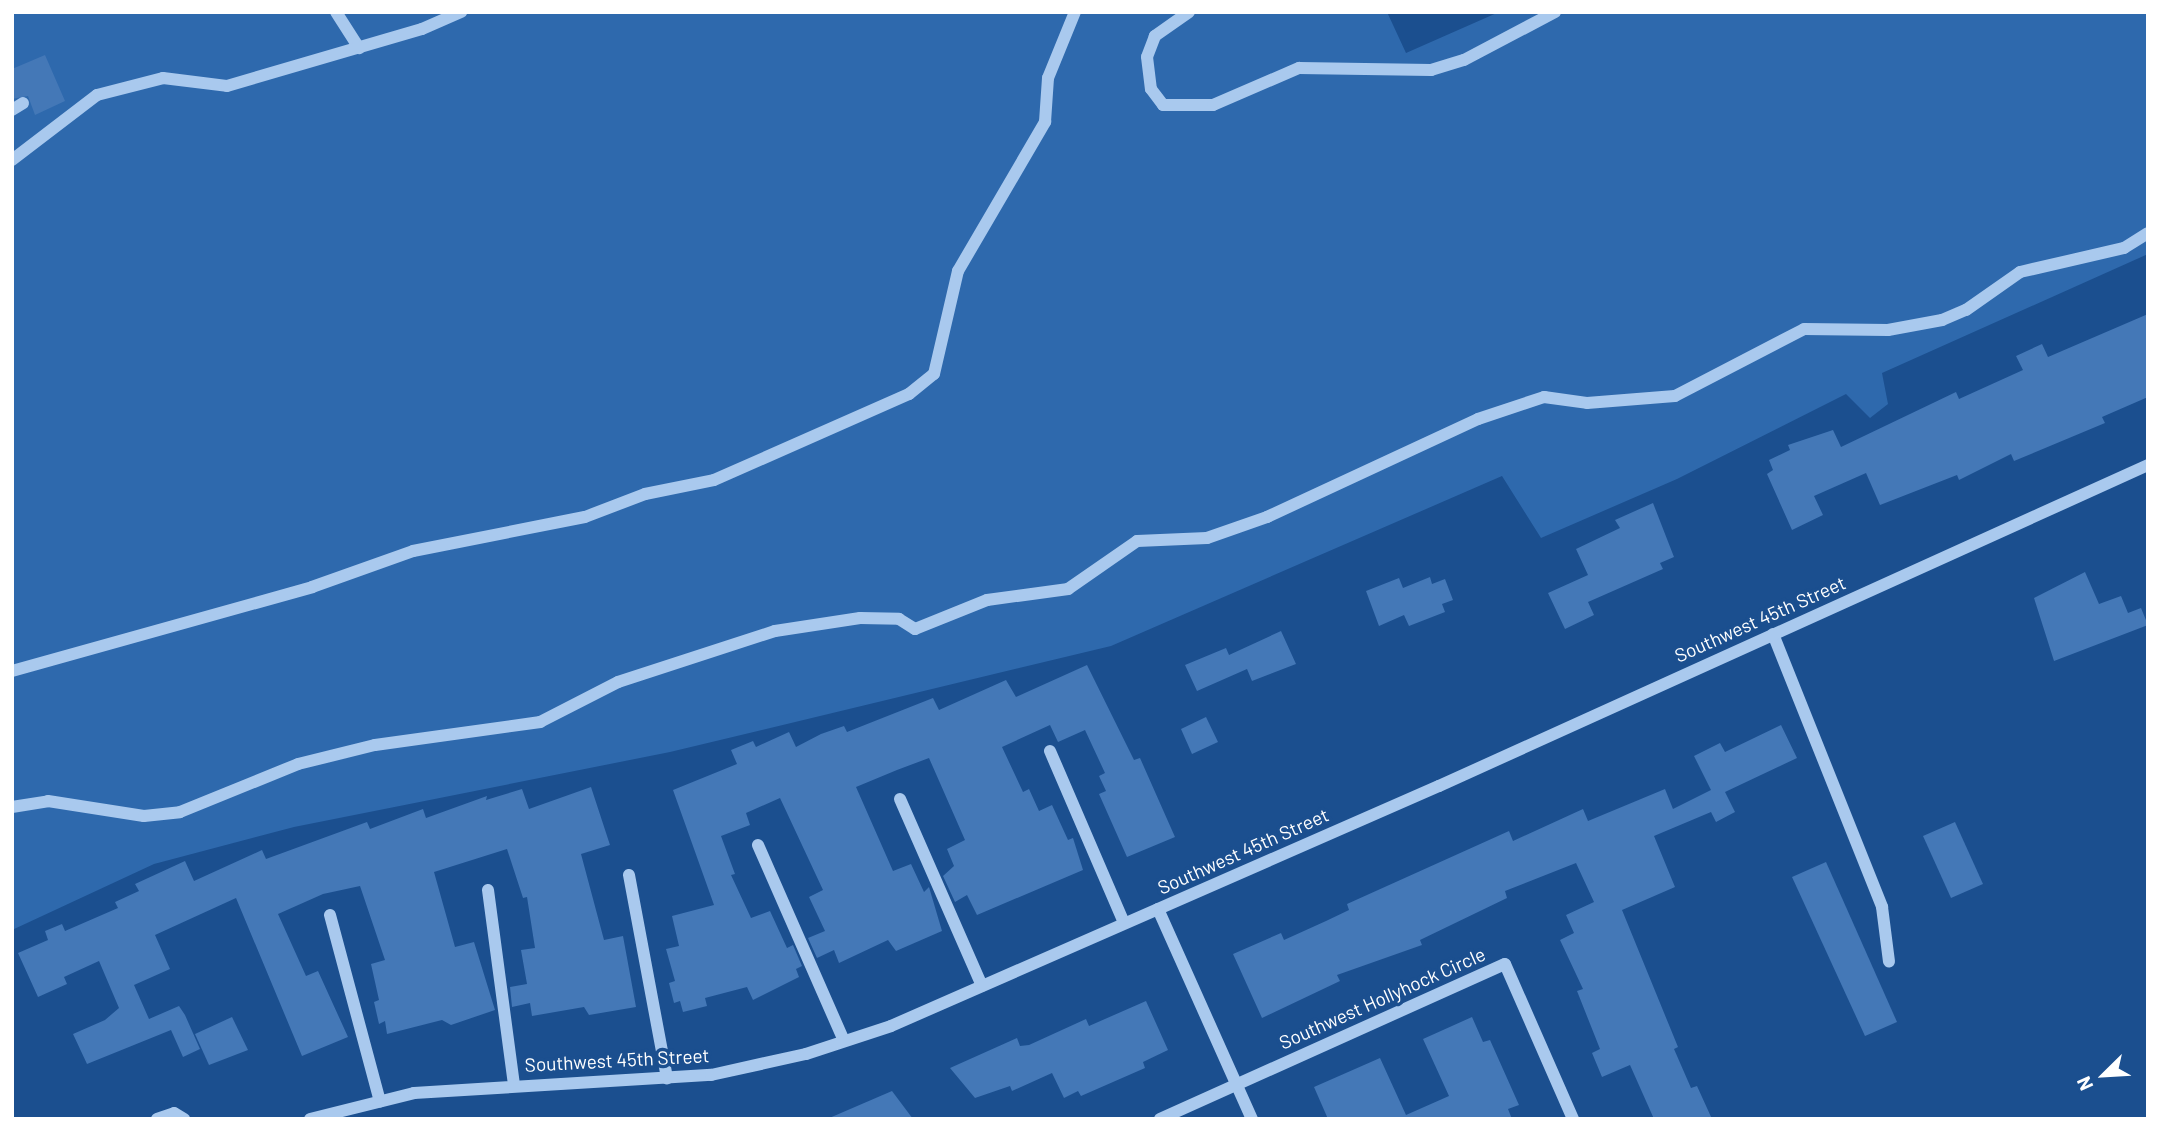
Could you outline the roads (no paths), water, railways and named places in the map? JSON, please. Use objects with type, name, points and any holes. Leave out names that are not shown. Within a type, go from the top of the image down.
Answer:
[{"type":"street","points":[[336,12],[359,48]]},
{"type":"street","points":[[12,160],[97,95],[163,78],[227,86],[359,48],[461,12]]},
{"type":"street","points":[[12,671],[312,587],[413,551],[585,517],[645,494],[714,480],[909,394],[934,374],[958,271],[1045,122],[1048,78],[1075,12]]},
{"type":"street","points":[[1189,12],[1155,36],[1147,57],[1151,89],[1163,105],[1213,104],[1299,68],[1431,70],[1464,60],[1555,12]]},
{"type":"street","points":[[12,807],[48,801],[144,816],[180,812],[298,764],[376,745],[540,722],[618,682],[775,631],[860,618],[899,620],[915,629],[987,600],[1068,589],[1137,541],[1207,538],[1266,517],[1478,419],[1544,397],[1587,403],[1675,396],[1804,329],[1888,330],[1942,320],[1966,310],[2020,272],[2124,248],[2148,233]]},
{"type":"street","name":"Southwest 45th Street","points":[[310,1119],[414,1093],[711,1075],[844,1041],[982,986],[2148,465]]},
{"type":"street","points":[[1773,634],[1882,907],[1889,962]]},
{"type":"street","points":[[1050,751],[1124,923]]},
{"type":"street","points":[[900,799],[982,986]]},
{"type":"street","points":[[758,845],[844,1041]]},
{"type":"street","points":[[629,875],[667,1078]]},
{"type":"street","points":[[488,890],[514,1085]]},
{"type":"street","points":[[1158,908],[1252,1119]]},
{"type":"street","points":[[330,915],[380,1101]]},
{"type":"street","name":"Southwest Hollyhock Circle","points":[[1160,1119],[1505,964],[1573,1119]]},
{"type":"street","points":[[157,1119],[174,1113],[184,1119]]}]
